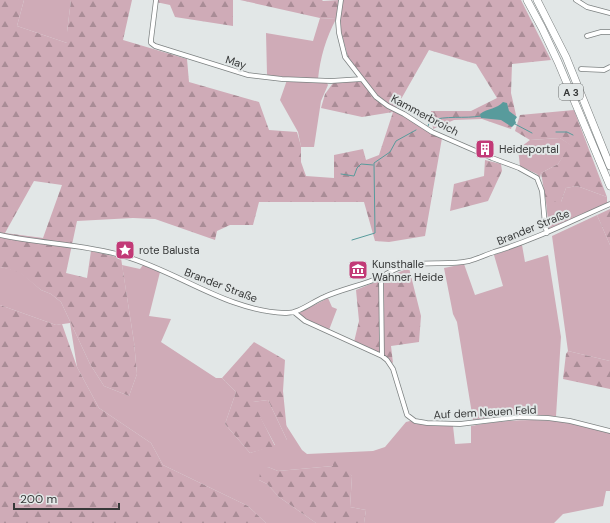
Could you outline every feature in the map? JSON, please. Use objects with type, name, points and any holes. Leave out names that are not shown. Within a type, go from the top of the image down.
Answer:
[{"type":"highway","name":"A 3","points":[[527,0],[558,62],[610,186]]},
{"type":"highway","name":"A 3","points":[[537,0],[566,56],[610,166]]},
{"type":"street","name":"May","points":[[156,0],[151,40],[151,43],[155,46],[248,76],[331,81],[362,79]]},
{"type":"street","name":"Kammerbroich","points":[[341,0],[338,21],[339,33],[345,57],[376,97],[384,104],[404,114],[432,132],[519,168],[537,178],[542,191],[547,233]]},
{"type":"street","points":[[576,0],[587,7],[610,14]]},
{"type":"street","points":[[588,36],[601,32],[610,32]]},
{"type":"street","points":[[581,69],[604,70],[610,67]]},
{"type":"street","name":"Brander Straße","points":[[1,235],[102,250],[122,255],[159,268],[197,287],[251,308],[277,312],[294,312],[326,296],[381,277],[408,265],[449,263],[471,260],[520,244],[610,204]]},
{"type":"street","points":[[381,277],[382,356]]},
{"type":"street","name":"Auf dem Neuen Feld","points":[[294,312],[305,321],[382,356],[387,360],[393,369],[407,415],[415,421],[460,424],[518,417],[543,418],[570,421],[610,431]]},
{"type":"green space","points":[[0,0],[24,0],[17,26],[67,43],[71,0],[132,0],[123,40],[187,59],[189,82],[259,102],[269,130],[297,132],[301,146],[301,162],[306,176],[334,178],[334,155],[363,149],[366,160],[379,155],[393,112],[362,117],[321,108],[325,94],[333,83],[363,77],[348,57],[340,28],[339,19],[343,0],[521,0],[551,60],[512,64],[511,93],[516,115],[511,129],[482,119],[454,120],[433,129],[431,111],[471,111],[497,98],[476,64],[429,50],[396,108],[442,138],[425,236],[389,242],[375,241],[364,202],[259,202],[253,225],[230,225],[217,231],[215,240],[155,219],[133,218],[77,221],[66,273],[87,278],[91,251],[121,258],[134,342],[137,374],[129,396],[104,386],[90,364],[61,302],[51,294],[41,290],[19,272],[0,267]],"holes":[[[34,181],[62,185],[43,238],[5,233]]]},
{"type":"green space","points":[[24,0],[71,0],[67,43],[17,26]]},
{"type":"green space","points":[[156,0],[233,0],[233,26],[175,17],[170,5],[156,2]]},
{"type":"green space","points":[[240,0],[339,0],[336,19],[320,18]]},
{"type":"green space","points":[[320,18],[336,19],[324,48],[318,79],[268,76],[266,33],[313,41]]},
{"type":"green space","points":[[287,80],[327,83],[328,85],[321,101],[314,147],[301,147],[298,132],[280,100]]},
{"type":"green space","points":[[574,110],[607,197],[577,186],[566,188],[561,202],[546,202],[541,173],[558,164],[570,145],[560,138],[530,140],[515,131],[520,115]]},
{"type":"green space","points":[[560,138],[571,145],[558,164],[541,173],[540,178],[537,174],[520,166],[518,149],[530,140]]},
{"type":"green space","points":[[485,160],[501,164],[502,171],[488,201],[450,211],[454,184],[484,176]]},
{"type":"green space","points":[[577,186],[607,197],[607,203],[549,229],[546,202],[561,202],[566,188]]},
{"type":"green space","points":[[610,209],[610,245],[597,215]]},
{"type":"green space","points":[[597,215],[610,245],[610,361],[568,351],[552,236]]},
{"type":"green space","points":[[522,245],[525,262],[548,255],[561,337],[556,416],[503,415],[473,420],[457,322],[453,314],[444,268],[464,264],[475,295],[503,286],[494,255]]},
{"type":"green space","points":[[122,265],[140,269],[143,265],[160,272],[149,316],[171,319],[161,342],[216,378],[222,378],[236,392],[225,424],[250,453],[275,445],[252,402],[268,400],[287,440],[286,425],[302,450],[307,454],[373,451],[385,447],[406,422],[410,421],[427,425],[453,426],[455,444],[471,443],[471,426],[519,420],[567,422],[610,432],[610,491],[606,491],[603,506],[563,514],[554,523],[364,523],[366,510],[350,507],[352,476],[333,461],[333,466],[278,471],[268,467],[259,480],[267,484],[279,497],[316,523],[266,523],[248,506],[163,465],[151,443],[99,408],[77,367],[70,323],[56,325],[0,305],[0,267],[19,271],[41,290],[51,294],[61,302],[90,364],[104,386],[129,396],[137,374],[134,342]]},
{"type":"green space","points":[[409,268],[421,316],[419,342],[391,346],[393,363],[354,342],[359,321],[356,290]]},
{"type":"green space","points":[[328,298],[332,307],[337,309],[329,330],[301,318],[299,313]]},
{"type":"green space","points":[[0,305],[56,325],[62,324],[77,367],[99,408],[151,443],[163,465],[248,506],[266,523],[0,523]]},
{"type":"green space","points":[[254,342],[285,360],[283,391],[288,442],[268,400],[253,402],[275,446],[250,453],[225,424],[236,392],[222,378]]},
{"type":"green space","points":[[568,351],[610,361],[610,389],[563,379],[566,354]]},
{"type":"green space","points":[[333,461],[339,461],[352,476],[350,507],[366,510],[364,523],[316,523],[279,497],[267,484],[259,480],[260,473],[263,469],[268,467],[278,471],[333,466]]},
{"type":"water","points":[[503,102],[507,103],[509,111],[517,117],[515,120],[516,123],[512,127],[501,120],[481,118],[480,114],[498,106]]},
{"type":"waterway","points":[[428,126],[430,121],[436,119],[481,116]]},
{"type":"waterway","points":[[515,124],[532,133]]},
{"type":"waterway","points":[[352,240],[375,233],[374,163],[390,152],[396,141],[416,130]]},
{"type":"waterway","points":[[556,132],[567,132],[573,135]]},
{"type":"waterway","points":[[341,174],[354,176],[357,168],[361,164],[373,165]]},
{"type":"place","name":"Heideportal","points":[[485,149]]},
{"type":"place","name":"rote Balusta","points":[[125,250]]},
{"type":"place","name":"Kunsthalle Wahner Heide","points":[[358,270]]}]
